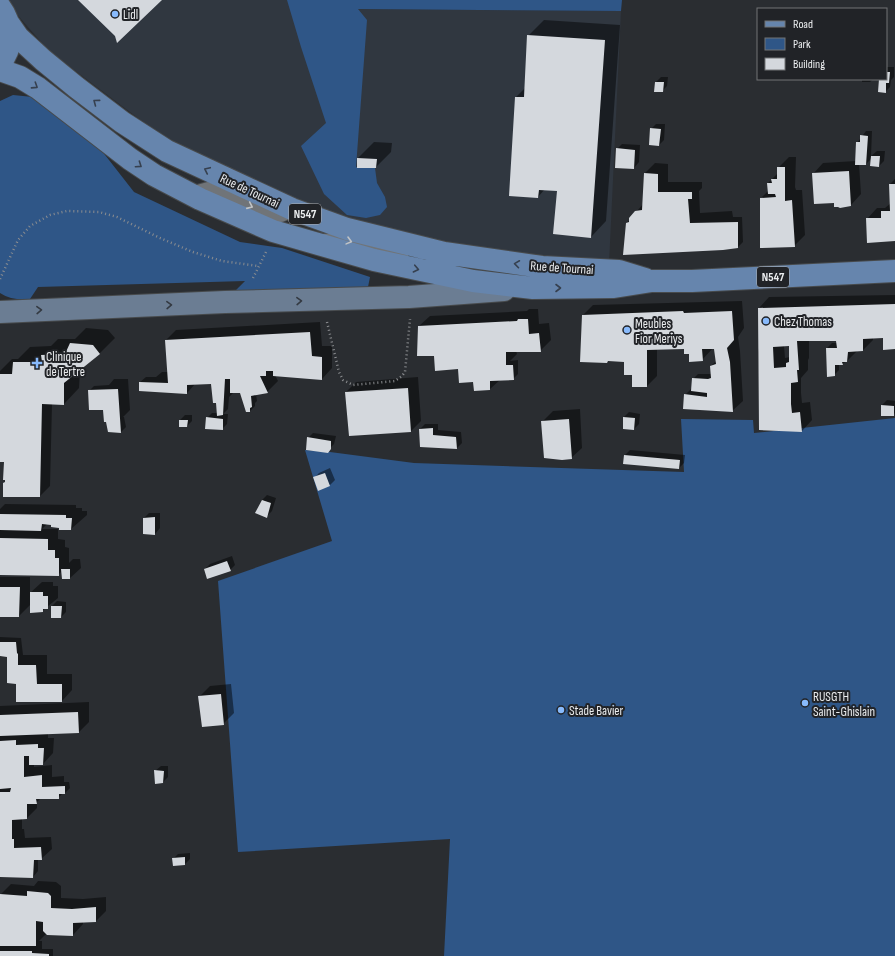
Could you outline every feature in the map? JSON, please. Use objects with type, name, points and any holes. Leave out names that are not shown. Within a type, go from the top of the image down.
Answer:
[{"type":"main road","points":[[0,62],[8,48],[10,36],[4,15]]},
{"type":"main road","name":"Rue de Tournai","points":[[4,15],[18,37],[43,60],[76,88],[122,122],[167,151],[292,209],[347,229],[444,253],[542,267],[619,271],[652,281]]},
{"type":"main road","name":"Rue de Tournai","points":[[0,70],[20,77],[38,88],[130,159],[154,175],[188,193],[273,231],[374,260],[473,281],[533,288],[614,287],[652,281],[692,281],[895,271]]},
{"type":"street","name":"Rue de Tournai","points":[[0,312],[409,297],[533,288]]},
{"type":"lane","points":[[188,193],[208,187],[281,218],[292,209]]},
{"type":"lane","points":[[311,242],[329,238],[337,238],[399,254],[404,252],[408,245]]},
{"type":"path","points":[[0,279],[18,240],[30,226],[50,216],[67,212],[99,212],[118,217],[160,238],[193,252],[222,261],[258,266],[269,246]]},
{"type":"path","points":[[322,300],[339,372],[343,380],[353,385],[395,381],[405,372],[410,327],[409,297]]},
{"type":"shaded area","points":[[6,0],[351,0],[358,9],[621,11],[609,264],[436,242],[335,219],[179,149],[49,51]]},
{"type":"green space","points":[[287,0],[622,0],[621,11],[358,9],[367,20],[356,167],[375,168],[377,183],[385,197],[387,207],[380,215],[366,218],[347,215],[324,194],[301,146],[326,123]]},
{"type":"green space","points":[[13,95],[33,97],[91,137],[134,192],[240,242],[282,248],[370,277],[368,287],[235,291],[245,281],[38,287],[30,299],[14,299],[3,295],[0,293],[0,101]]},
{"type":"green space","name":"Stade Bavier","points":[[895,418],[895,956],[444,956],[450,839],[238,852],[218,581],[332,541],[305,450],[414,463],[684,472],[681,419],[753,420],[754,433]]},
{"type":"building","name":"Lidl","points":[[78,0],[162,0],[117,43],[115,36]]},
{"type":"building","points":[[527,35],[605,40],[591,238],[553,234],[557,191],[539,190],[538,198],[509,196],[515,97],[524,97]]},
{"type":"building","points":[[887,72],[890,72],[889,83],[886,83],[886,93],[878,92],[879,80],[887,80]]},
{"type":"building","points":[[655,82],[664,82],[663,92],[654,92]]},
{"type":"building","points":[[650,128],[661,129],[659,146],[649,145]]},
{"type":"building","points":[[860,135],[868,136],[866,165],[855,165],[856,142],[860,142]]},
{"type":"building","points":[[616,148],[635,150],[634,169],[615,168]]},
{"type":"building","points":[[871,156],[880,156],[879,167],[870,166]]},
{"type":"building","points":[[357,158],[377,159],[376,168],[357,168]]},
{"type":"building","points":[[777,167],[785,167],[785,201],[792,200],[795,247],[760,248],[760,198],[776,197],[775,194],[768,194],[767,183],[772,183],[771,179],[777,179]]},
{"type":"building","points":[[849,171],[851,206],[840,208],[834,207],[834,203],[814,204],[812,173]]},
{"type":"building","points":[[644,173],[658,174],[658,192],[692,192],[692,199],[688,199],[690,223],[738,222],[738,248],[623,255],[626,223],[629,222],[629,218],[635,211],[642,210]]},
{"type":"building","points":[[889,184],[895,184],[895,241],[867,243],[866,218],[881,218],[881,211],[890,211]]},
{"type":"building","points":[[895,304],[895,349],[883,350],[883,338],[863,339],[863,351],[848,352],[847,362],[842,362],[843,365],[835,365],[835,376],[827,377],[826,348],[837,348],[836,341],[797,341],[799,370],[797,370],[798,382],[791,383],[791,404],[792,413],[800,412],[802,432],[759,430],[758,308]],"holes":[[[789,346],[789,362],[786,363],[786,367],[774,368],[773,347]]]},
{"type":"building","points":[[683,311],[684,313],[732,311],[734,340],[727,348],[730,362],[733,412],[683,409],[684,394],[707,397],[707,393],[691,391],[692,378],[711,378],[710,366],[716,364],[714,349],[702,349],[703,361],[689,362],[689,354],[684,354],[684,349],[647,350],[647,387],[632,387],[632,375],[624,375],[624,362],[580,362],[582,315]]},
{"type":"building","points":[[518,319],[528,319],[529,334],[539,333],[541,352],[506,352],[506,365],[513,365],[514,380],[490,381],[490,390],[474,391],[473,382],[459,383],[458,369],[435,371],[434,356],[417,356],[418,326],[517,321]]},
{"type":"building","points":[[310,332],[312,356],[322,357],[322,380],[273,376],[273,371],[266,371],[266,376],[260,376],[268,393],[251,396],[252,407],[250,408],[250,412],[246,412],[240,393],[230,393],[230,379],[225,379],[223,415],[217,416],[216,403],[213,403],[211,384],[187,385],[187,394],[139,391],[139,382],[168,383],[165,340]]},
{"type":"building","points":[[70,343],[93,345],[100,354],[64,383],[64,405],[42,404],[40,497],[3,497],[3,483],[5,480],[3,480],[4,462],[0,462],[0,374],[12,374],[13,362],[42,362],[41,355],[65,354]]},
{"type":"building","points":[[408,388],[411,432],[349,436],[345,392]]},
{"type":"building","points":[[118,389],[121,433],[108,432],[106,422],[104,422],[103,410],[89,410],[88,390]]},
{"type":"building","points":[[881,405],[894,406],[894,416],[881,416]]},
{"type":"building","points":[[206,417],[223,419],[223,430],[205,429]]},
{"type":"building","points":[[623,417],[635,418],[634,430],[623,429]]},
{"type":"building","points":[[569,419],[572,459],[562,460],[544,458],[541,421]]},
{"type":"building","points":[[179,420],[188,420],[187,427],[179,427]]},
{"type":"building","points":[[433,428],[433,435],[456,437],[457,449],[420,447],[419,429]]},
{"type":"building","points":[[307,437],[331,441],[331,449],[328,453],[306,450]]},
{"type":"building","points":[[624,455],[680,460],[679,469],[623,464]]},
{"type":"building","points":[[325,473],[330,486],[318,491],[313,477]]},
{"type":"building","points":[[262,500],[271,503],[267,518],[255,513]]},
{"type":"building","points":[[0,514],[66,515],[66,518],[72,518],[71,530],[59,530],[59,528],[51,527],[51,525],[42,524],[41,531],[0,530]]},
{"type":"building","points":[[155,517],[155,535],[143,534],[143,518]]},
{"type":"building","points":[[0,538],[48,539],[48,550],[55,550],[55,558],[59,558],[59,576],[0,575]]},
{"type":"building","points":[[227,561],[231,571],[207,579],[204,569]]},
{"type":"building","points":[[61,569],[70,569],[70,579],[62,579]]},
{"type":"building","points":[[0,587],[20,587],[19,617],[0,617]]},
{"type":"building","points":[[30,592],[43,592],[43,596],[48,596],[48,609],[43,609],[43,612],[30,613]]},
{"type":"building","points":[[51,606],[62,606],[61,618],[51,618]]},
{"type":"building","points":[[0,642],[16,642],[18,665],[36,665],[37,684],[62,684],[62,702],[16,702],[16,684],[7,683],[7,657],[0,656]]},
{"type":"building","points":[[221,694],[224,725],[202,727],[198,696]]},
{"type":"building","points":[[78,712],[79,733],[0,736],[0,715]]},
{"type":"building","points":[[16,740],[16,745],[38,744],[38,748],[44,748],[43,765],[29,765],[29,756],[24,756],[24,777],[42,775],[42,787],[65,786],[65,794],[59,794],[59,799],[36,799],[37,804],[27,804],[27,819],[12,820],[12,839],[14,839],[14,848],[41,847],[42,860],[34,860],[33,878],[0,877],[0,792],[10,792],[11,788],[0,789],[0,741]]},
{"type":"building","points":[[154,770],[164,771],[163,783],[155,784]]},
{"type":"building","points":[[185,857],[185,865],[173,866],[172,858]]},
{"type":"building","points":[[27,891],[48,893],[51,896],[51,908],[72,909],[96,907],[96,922],[73,923],[73,936],[47,935],[43,931],[43,922],[36,921],[36,946],[0,946],[0,894],[27,896]]},
{"type":"building","points":[[0,951],[32,951],[32,953],[49,954],[49,956],[0,956]]},
{"type":"place","name":"Lidl","points":[[115,14]]},
{"type":"place","name":"Chez Thomas","points":[[766,321]]},
{"type":"place","name":"Meubles Fior Meriys","points":[[627,330]]},
{"type":"place","name":"Clinique de Tertre","points":[[37,363]]},
{"type":"place","name":"RUSGTH Saint-Ghislain","points":[[805,703]]},
{"type":"place","name":"Stade Bavier","points":[[561,710]]}]
